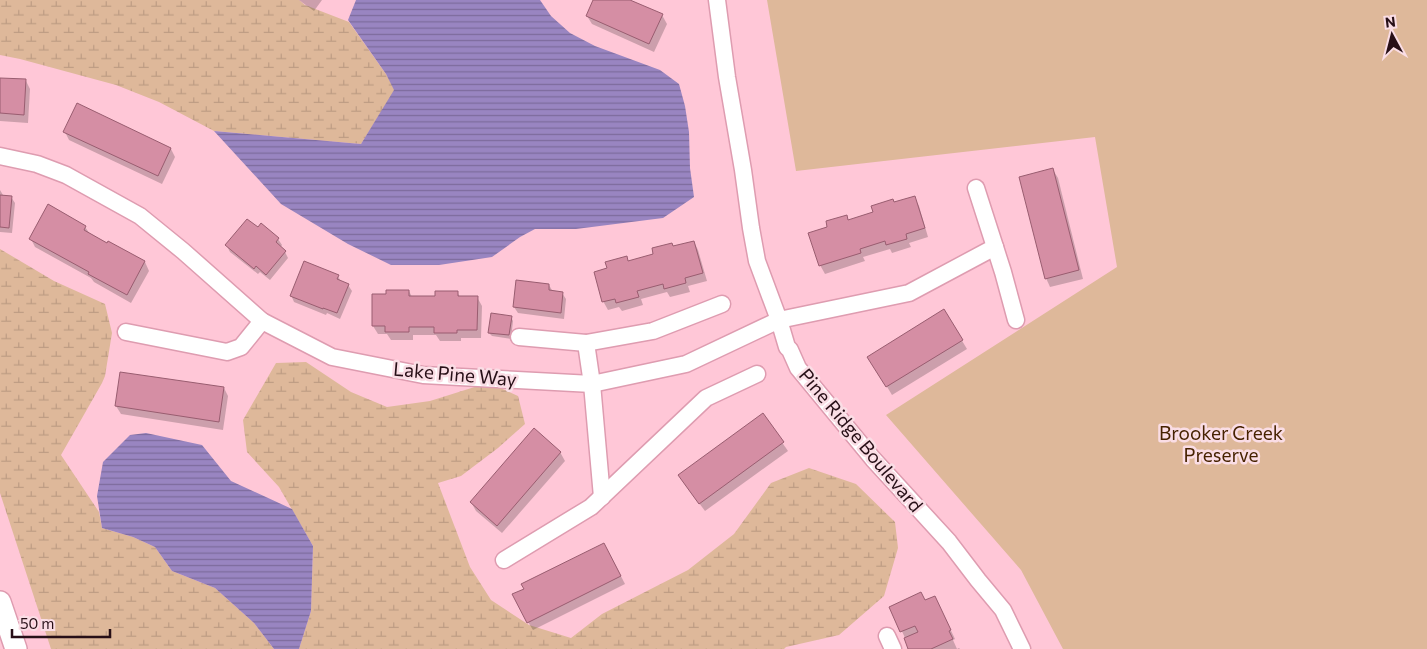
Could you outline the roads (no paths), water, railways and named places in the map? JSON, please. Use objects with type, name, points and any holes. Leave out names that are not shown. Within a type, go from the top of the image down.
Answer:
[{"type":"main road","points":[[0,602],[16,649]]},
{"type":"street","name":"Pine Ridge Boulevard","points":[[717,0],[727,77],[757,261],[787,347],[798,368],[873,459],[949,542],[1003,610],[1022,649]]},
{"type":"street","name":"Lake Pine Way","points":[[0,156],[37,164],[66,175],[140,216],[183,251],[262,321],[332,357],[423,375],[592,384],[686,364],[779,320],[909,293],[994,247]]},
{"type":"street","points":[[976,188],[1016,320]]},
{"type":"street","points":[[519,337],[586,343],[653,331],[722,304]]},
{"type":"street","points":[[126,332],[227,352],[241,347],[262,321]]},
{"type":"street","points":[[586,343],[592,384],[602,497]]},
{"type":"street","points":[[504,560],[591,507],[706,398],[757,374]]},
{"type":"park label","name":"Brooker Creek Preserve","points":[[1221,444]]}]
